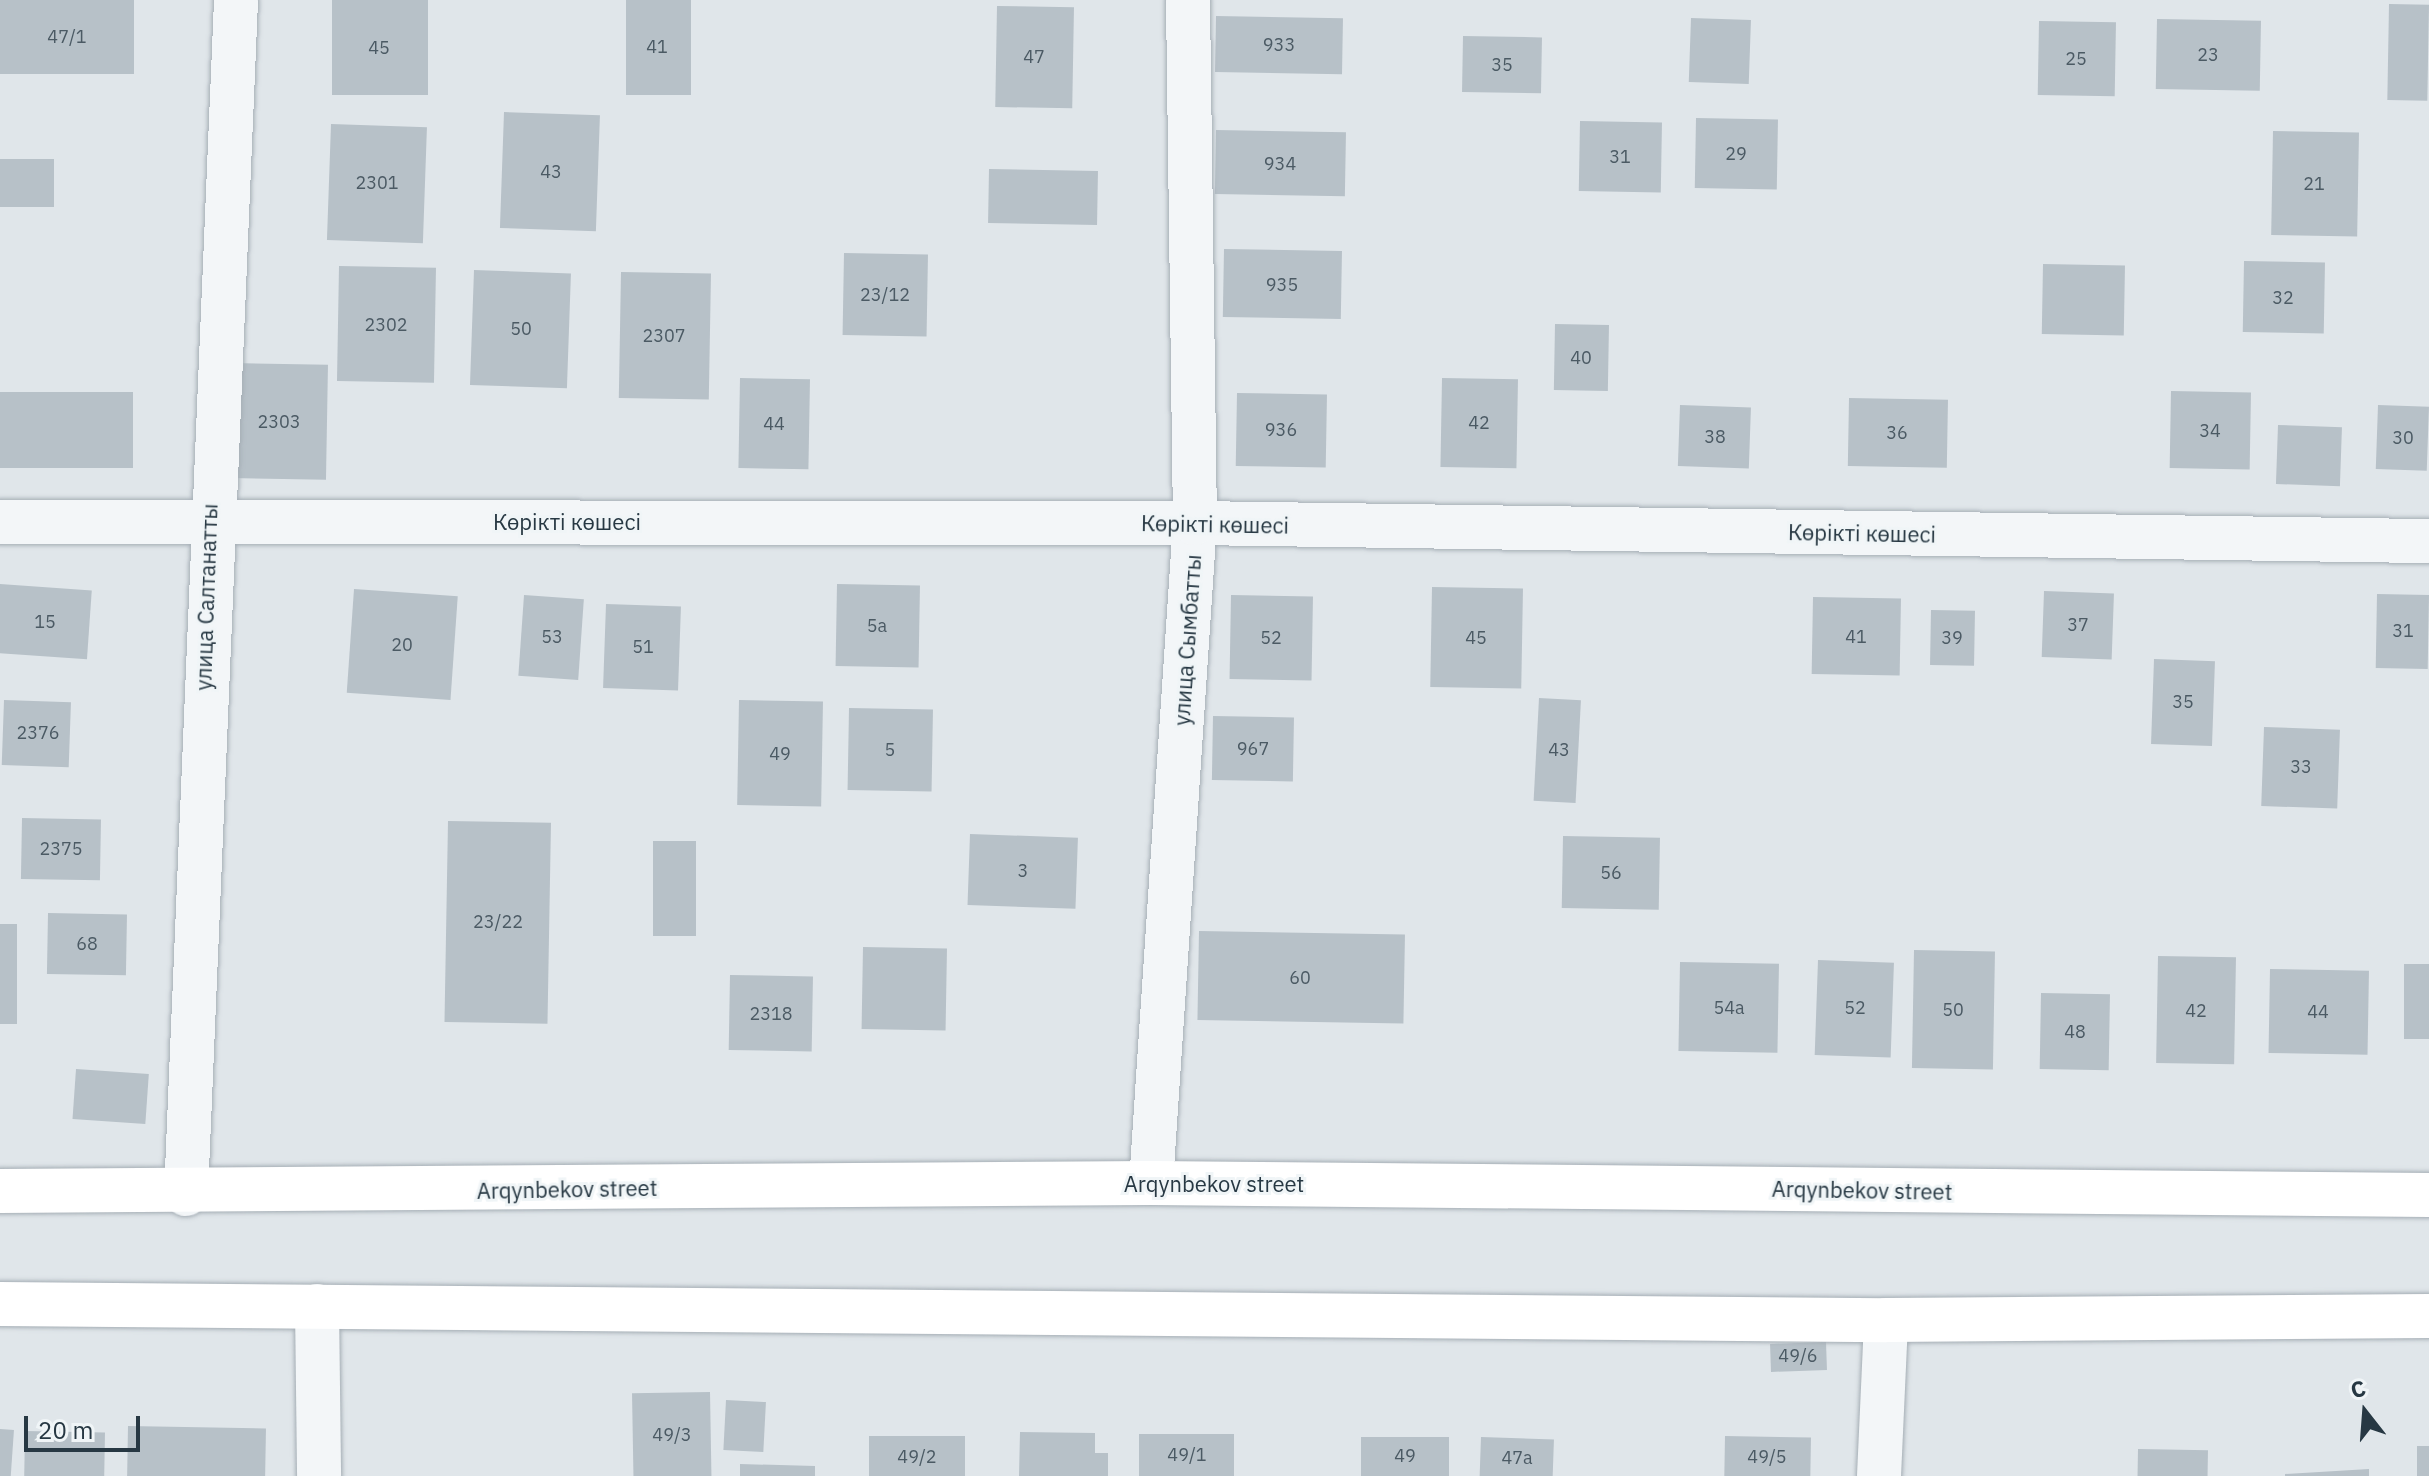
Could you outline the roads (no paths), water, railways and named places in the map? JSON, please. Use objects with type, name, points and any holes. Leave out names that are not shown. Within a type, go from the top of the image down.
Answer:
[{"type":"main road","name":"Arqynbekov street","points":[[0,1191],[186,1194],[1151,1183],[2429,1195]]},
{"type":"main road","points":[[0,1304],[1886,1320],[2429,1316]]},
{"type":"street","name":"улица Салтанатты","points":[[186,1194],[209,522],[236,0]]},
{"type":"street","name":"улица Сымбатты","points":[[1151,1183],[1195,523],[1188,0]]},
{"type":"street","name":"Көрікті көшесі","points":[[0,522],[1195,523],[2429,541]]},
{"type":"street","points":[[317,1306],[319,1476]]},
{"type":"street","points":[[1879,1476],[1886,1320]]}]
